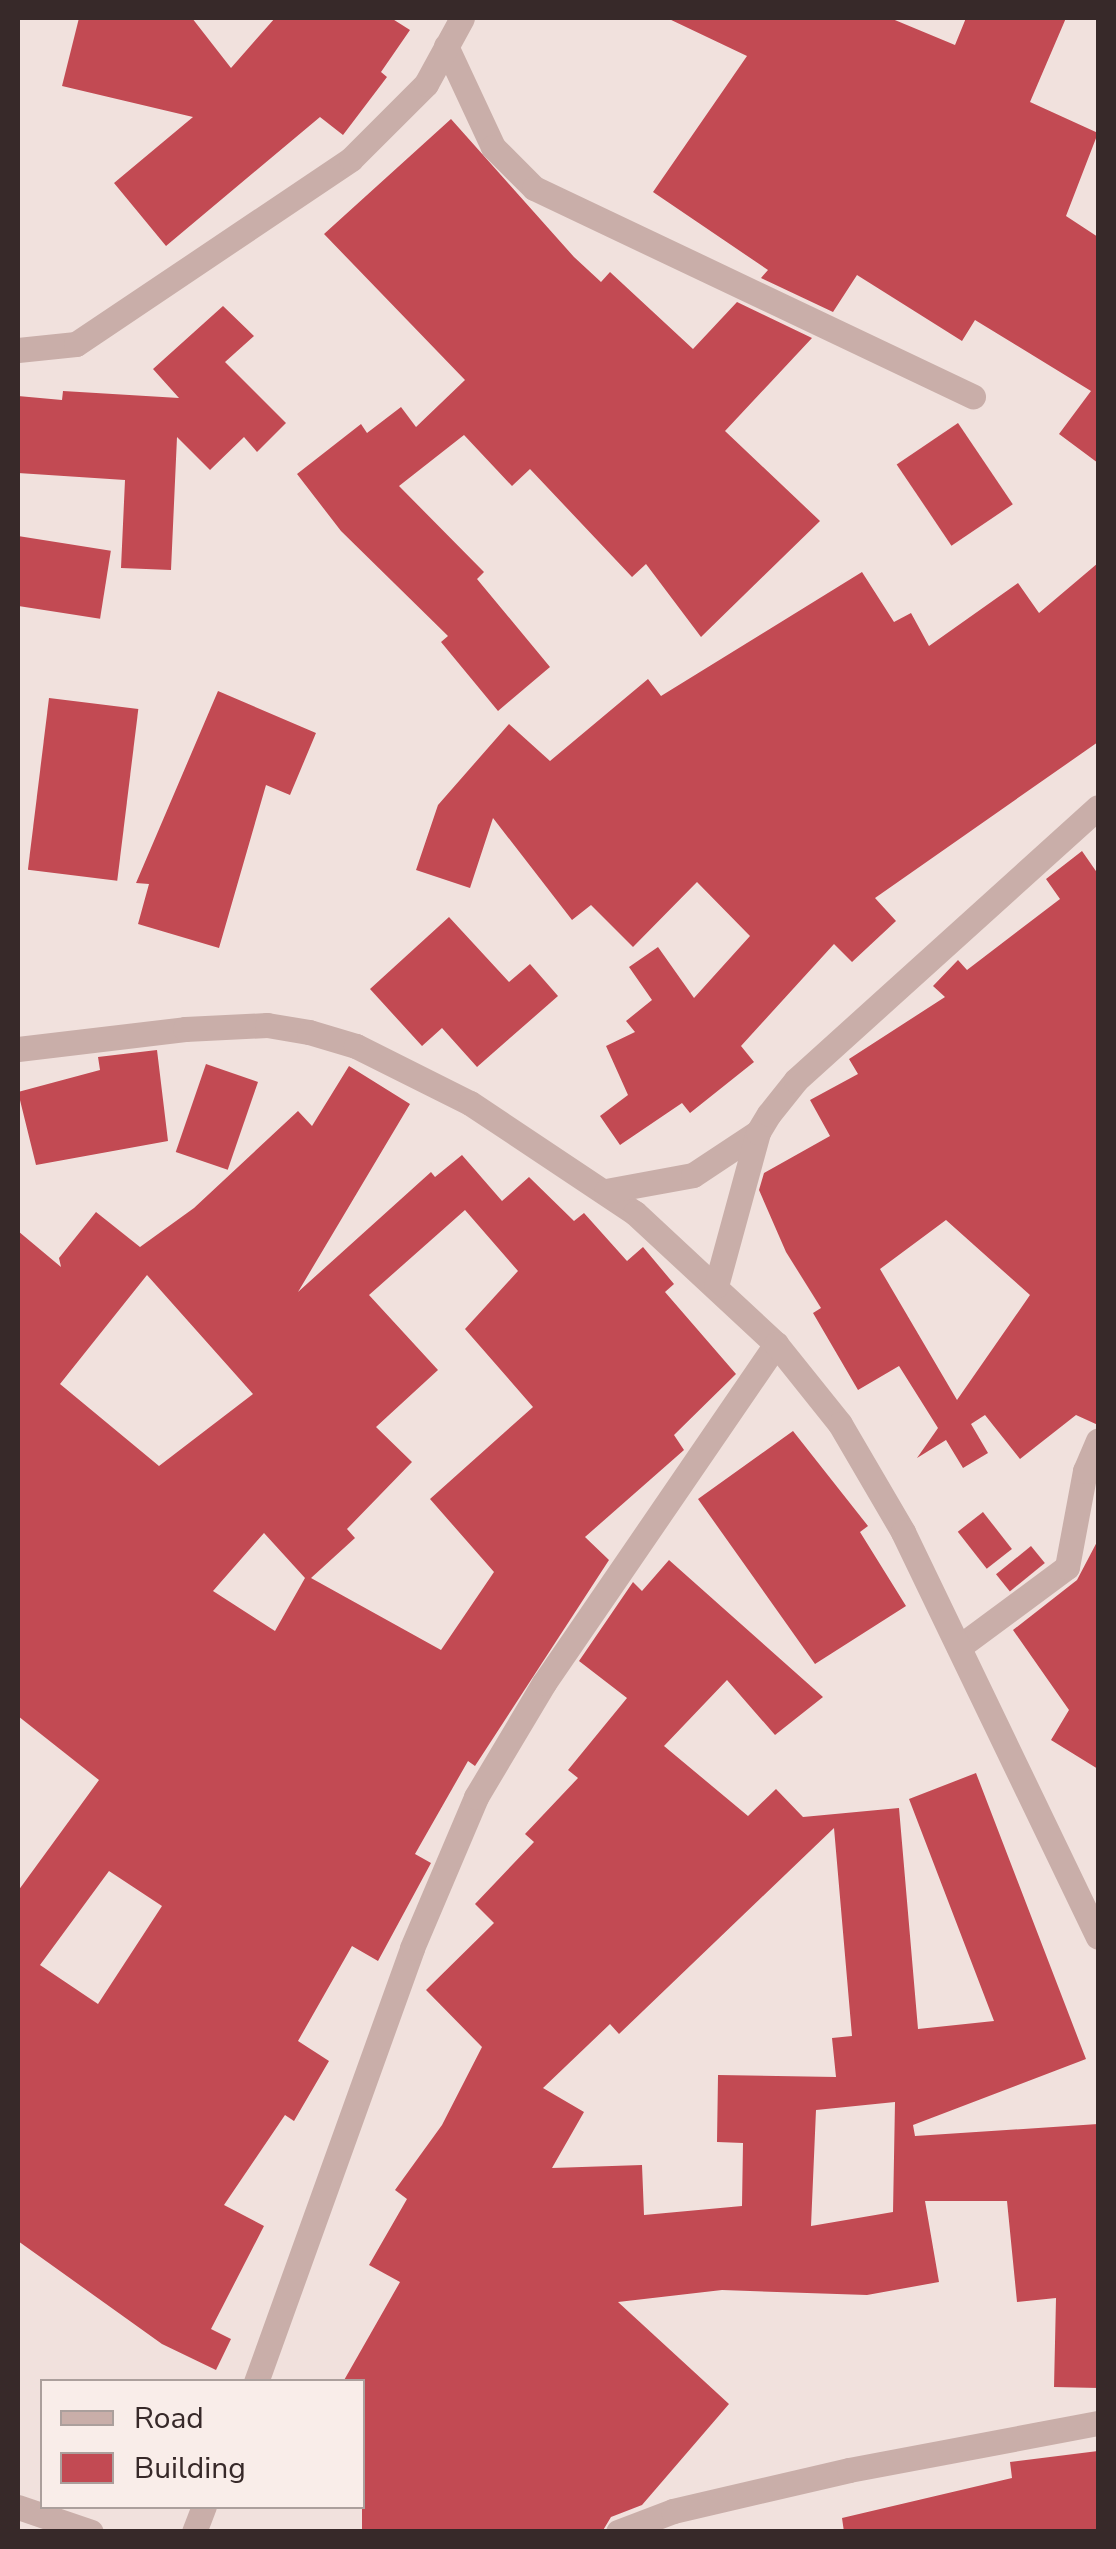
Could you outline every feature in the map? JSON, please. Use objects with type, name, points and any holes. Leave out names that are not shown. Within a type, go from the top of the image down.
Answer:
[{"type":"street","points":[[18,350],[76,344],[351,159],[426,84],[462,18]]},
{"type":"street","points":[[446,46],[493,147],[534,188],[974,396]]},
{"type":"street","points":[[606,1192],[693,1175],[758,1132],[796,1080],[1098,807]]},
{"type":"street","points":[[18,1049],[185,1028],[266,1025],[309,1032],[356,1046],[470,1103],[606,1192],[716,1286],[776,1344],[840,1424],[959,1646],[1098,1937]]},
{"type":"street","points":[[716,1286],[758,1132]]},
{"type":"street","points":[[257,2379],[412,1948],[476,1797],[544,1684],[776,1344]]},
{"type":"street","points":[[959,1646],[1067,1568],[1086,1471],[1098,1441]]},
{"type":"street","points":[[618,2532],[673,2510],[848,2470],[1098,2423]]},
{"type":"street","points":[[18,2507],[91,2532]]},
{"type":"building","points":[[79,18],[192,18],[231,68],[275,18],[391,18],[410,30],[381,72],[387,77],[343,135],[320,117],[166,246],[114,183],[193,117],[62,86]]},
{"type":"building","points":[[667,18],[890,18],[955,45],[966,18],[1066,18],[1030,102],[1098,133],[1066,216],[1098,237],[1098,463],[1059,434],[1091,391],[975,320],[962,341],[857,275],[833,312],[761,278],[768,270],[653,192],[747,56]]},
{"type":"building","points":[[451,119],[574,257],[601,282],[610,272],[693,349],[737,302],[812,338],[725,431],[820,521],[701,637],[646,564],[632,577],[530,469],[512,486],[464,435],[399,486],[484,572],[477,579],[550,667],[498,711],[441,642],[448,636],[341,531],[297,474],[361,424],[367,433],[401,407],[416,427],[465,380],[324,234]]},
{"type":"building","points":[[223,306],[254,336],[225,362],[286,423],[257,452],[244,437],[210,470],[177,437],[171,570],[121,568],[125,480],[18,473],[18,396],[62,400],[63,391],[179,398],[153,369]]},
{"type":"building","points":[[958,423],[1013,504],[951,546],[897,464]]},
{"type":"building","points":[[18,536],[111,551],[100,619],[18,606]]},
{"type":"building","points":[[1098,563],[1098,742],[875,898],[896,921],[852,962],[834,944],[741,1046],[754,1062],[690,1113],[682,1103],[620,1145],[600,1116],[628,1095],[606,1046],[635,1032],[626,1021],[652,1000],[629,967],[658,947],[694,998],[750,936],[697,882],[633,947],[591,905],[572,920],[493,818],[470,888],[416,870],[438,805],[509,724],[550,761],[648,679],[661,696],[862,572],[894,622],[911,613],[929,646],[1018,583],[1039,613]]},
{"type":"building","points":[[218,691],[316,733],[290,795],[266,785],[219,948],[138,924],[149,884],[136,883]]},
{"type":"building","points":[[49,698],[138,709],[117,881],[28,870]]},
{"type":"building","points":[[1082,851],[1098,874],[1098,1425],[1076,1415],[1020,1459],[985,1415],[971,1424],[988,1453],[963,1468],[946,1440],[917,1458],[938,1428],[899,1366],[858,1390],[813,1313],[821,1308],[786,1252],[759,1190],[764,1173],[830,1136],[810,1100],[858,1074],[849,1059],[945,997],[933,986],[958,960],[967,970],[1060,899],[1046,879]],"holes":[[[946,1220],[1030,1295],[957,1400],[880,1269]]]},
{"type":"building","points":[[449,917],[509,982],[530,964],[558,996],[477,1067],[442,1028],[422,1046],[370,989]]},
{"type":"building","points":[[157,1050],[168,1141],[36,1165],[18,1092],[100,1070],[98,1057]]},
{"type":"building","points":[[206,1064],[258,1082],[228,1170],[176,1152]]},
{"type":"building","points":[[349,1066],[410,1104],[298,1292],[431,1172],[435,1177],[462,1155],[502,1201],[529,1177],[574,1221],[584,1213],[627,1261],[643,1247],[674,1284],[665,1292],[736,1374],[674,1435],[684,1450],[585,1537],[609,1560],[475,1766],[468,1761],[415,1854],[431,1863],[378,1961],[352,1946],[298,2041],[329,2061],[294,2121],[285,2115],[224,2205],[264,2226],[211,2329],[231,2339],[216,2370],[162,2344],[18,2241],[18,1891],[99,1780],[18,1716],[18,1231],[61,1267],[59,1258],[96,1212],[140,1247],[194,1208],[298,1111],[312,1126]],"holes":[[[465,1210],[518,1271],[465,1329],[533,1407],[430,1499],[494,1572],[441,1650],[311,1578],[355,1538],[347,1529],[412,1462],[376,1427],[438,1370],[369,1295]],[[147,1275],[253,1394],[159,1466],[60,1384]],[[264,1533],[305,1578],[275,1631],[213,1591]],[[109,1871],[162,1906],[98,2004],[40,1965]]]},
{"type":"building","points":[[793,1431],[868,1526],[860,1532],[906,1606],[815,1664],[698,1499]]},
{"type":"building","points":[[983,1512],[1012,1549],[987,1569],[958,1532]]},
{"type":"building","points":[[1098,1540],[1098,1769],[1051,1740],[1069,1710],[1013,1630],[1077,1580]]},
{"type":"building","points":[[1031,1546],[1045,1563],[1010,1591],[996,1574]]},
{"type":"building","points":[[669,1560],[823,1697],[775,1735],[727,1680],[664,1746],[748,1816],[776,1789],[803,1817],[899,1808],[918,2029],[994,2021],[909,1799],[976,1773],[1086,2059],[913,2125],[915,2136],[1098,2124],[1098,2388],[1054,2387],[1056,2298],[1017,2302],[1007,2201],[925,2201],[939,2282],[867,2295],[722,2290],[618,2302],[729,2404],[642,2505],[611,2517],[602,2532],[362,2532],[365,2379],[345,2379],[400,2282],[369,2265],[407,2199],[395,2190],[442,2125],[482,2047],[426,1990],[494,1923],[475,1904],[534,1842],[525,1834],[578,1778],[568,1770],[627,1698],[579,1661],[633,1582],[642,1591]],"holes":[[[834,1828],[852,2036],[832,2038],[836,2077],[718,2075],[717,2142],[743,2143],[742,2206],[644,2215],[642,2165],[552,2168],[584,2112],[543,2088],[610,2024],[619,2034]],[[895,2102],[893,2212],[811,2226],[816,2110]]]},
{"type":"building","points":[[1098,2451],[1098,2532],[844,2532],[842,2518],[1012,2478],[1010,2462]]}]
